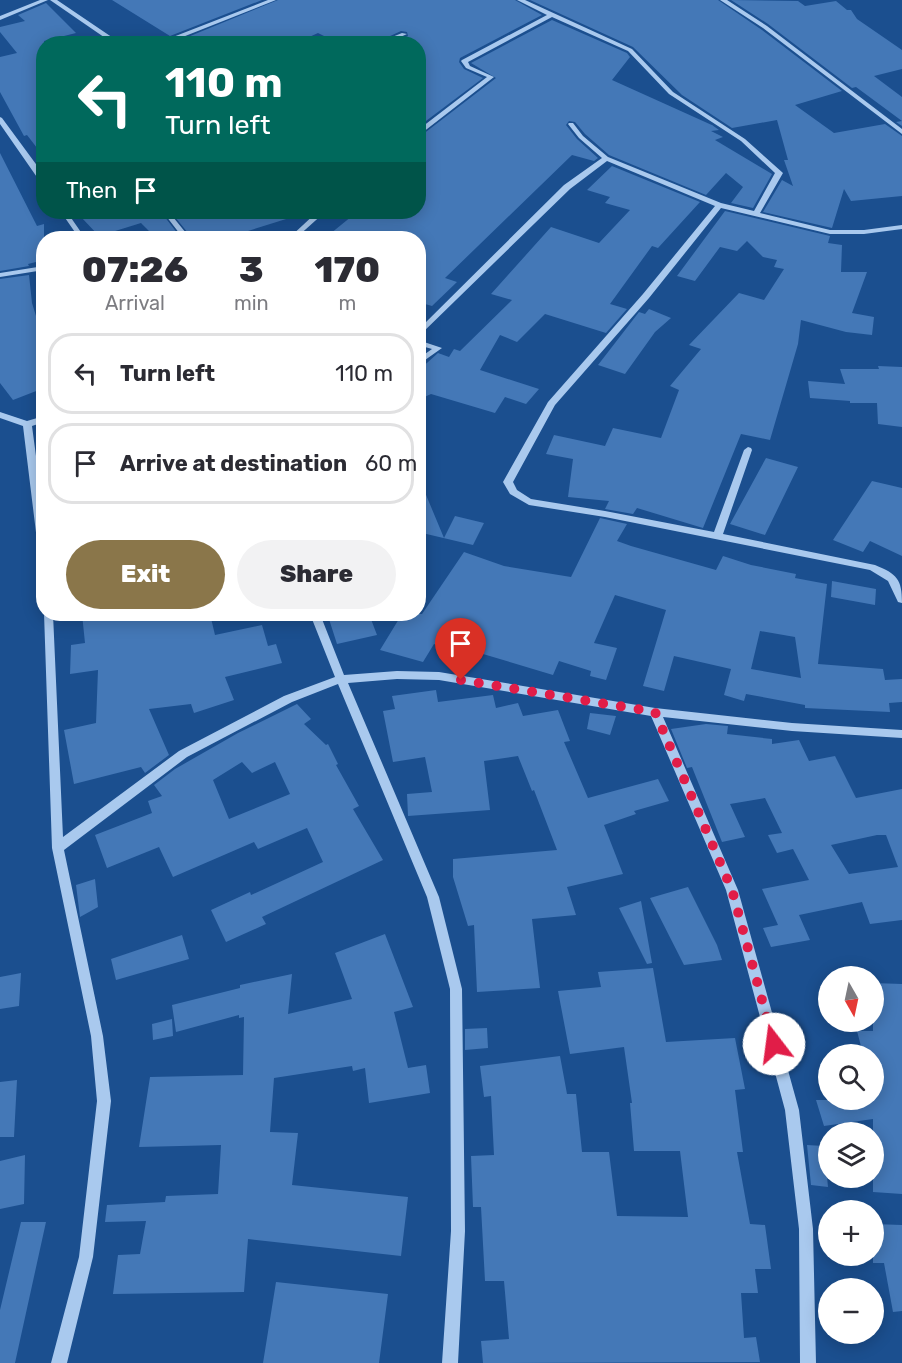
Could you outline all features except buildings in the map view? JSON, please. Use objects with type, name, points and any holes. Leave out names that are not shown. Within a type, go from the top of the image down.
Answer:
[{"type":"street","points":[[0,18],[45,0]]},
{"type":"street","points":[[53,0],[107,36]]},
{"type":"street","points":[[179,36],[273,0]]},
{"type":"street","points":[[520,0],[630,50],[671,93],[743,140],[779,173],[756,214]]},
{"type":"street","points":[[723,0],[765,27],[902,132]]},
{"type":"street","points":[[426,128],[489,81],[491,77],[468,67],[464,61],[551,15]]},
{"type":"street","points":[[399,36],[404,34]]},
{"type":"street","points":[[0,120],[36,170]]},
{"type":"street","points":[[571,124],[581,137],[606,158],[719,205],[831,232],[902,227]]},
{"type":"street","points":[[426,327],[567,187],[606,158]]},
{"type":"street","points":[[719,205],[646,296],[551,404],[508,482],[513,492],[529,502],[605,514],[872,567],[888,573],[897,584],[902,599]]},
{"type":"street","points":[[172,219],[181,231]]},
{"type":"street","points":[[300,231],[313,219]]},
{"type":"street","points":[[0,275],[36,269]]},
{"type":"street","points":[[426,344],[438,348],[426,357]]},
{"type":"street","points":[[0,415],[27,424],[36,421]]},
{"type":"street","points":[[27,424],[36,494]]},
{"type":"street","points":[[717,537],[748,450]]},
{"type":"street","points":[[48,621],[58,848],[98,1036],[104,1101],[86,1257],[59,1363]]},
{"type":"street","points":[[318,621],[340,679],[434,897],[456,989],[458,1231],[450,1363]]},
{"type":"street","points":[[58,848],[183,754],[288,699],[340,679],[397,675],[439,676],[655,712],[792,727],[902,734]]},
{"type":"street","points":[[655,712],[732,890],[792,1110],[806,1229],[808,1363]]},
{"type":"route","points":[[461,680],[655,712],[732,890],[774,1044]]}]
